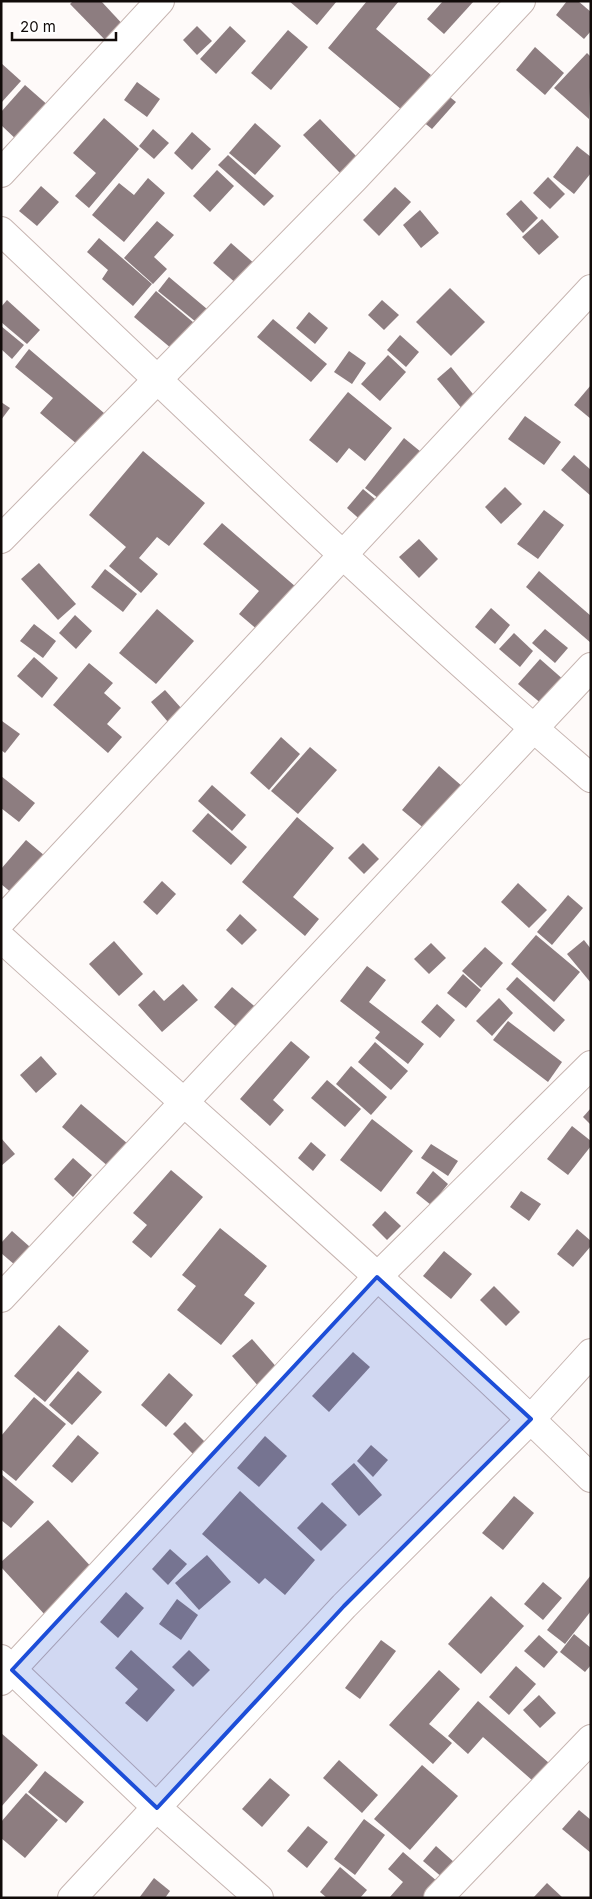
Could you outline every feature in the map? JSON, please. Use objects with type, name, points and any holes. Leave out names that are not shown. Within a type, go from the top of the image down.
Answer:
[{"type":"street","points":[[1,173],[160,1]]},
{"type":"street","points":[[1,539],[355,178],[521,1]]},
{"type":"street","points":[[1,231],[343,553],[534,729],[591,778]]},
{"type":"street","points":[[1,921],[591,289]]},
{"type":"street","points":[[1,1298],[591,666]]},
{"type":"street","points":[[1,938],[377,1277],[531,1419],[591,1478]]},
{"type":"street","points":[[259,1898],[5,1670],[377,1277],[591,1065]]},
{"type":"street","points":[[72,1898],[344,1606],[531,1419],[591,1353]]},
{"type":"street","points":[[438,1898],[591,1739]]},
{"type":"highlighted area","points":[[377,1277],[531,1419],[344,1606],[157,1808],[12,1670]]},
{"type":"building","points":[[73,1],[101,1],[127,29],[110,45],[70,4]]},
{"type":"building","points":[[289,1],[337,1],[317,25]]},
{"type":"building","points":[[367,1],[399,1],[376,29],[431,75],[402,110],[328,48]]},
{"type":"building","points":[[443,1],[474,1],[444,34],[427,19]]},
{"type":"building","points":[[567,1],[578,1],[591,12],[591,31],[584,39],[556,15]]},
{"type":"building","points":[[197,26],[212,41],[197,55],[183,40]]},
{"type":"building","points":[[230,26],[246,41],[216,74],[200,59]]},
{"type":"building","points":[[288,30],[308,47],[271,90],[251,73]]},
{"type":"building","points":[[535,47],[564,73],[545,95],[516,70]]},
{"type":"building","points":[[587,53],[591,57],[589,119],[554,88]]},
{"type":"building","points":[[1,63],[21,81],[1,103]]},
{"type":"building","points":[[137,82],[160,99],[147,117],[124,100]]},
{"type":"building","points":[[25,85],[50,107],[19,142],[1,125],[1,112]]},
{"type":"building","points":[[446,94],[456,102],[432,129],[422,121]]},
{"type":"building","points":[[104,118],[139,149],[89,208],[75,196],[96,173],[73,153]]},
{"type":"building","points":[[320,119],[357,157],[340,173],[303,135]]},
{"type":"building","points":[[255,123],[281,146],[255,175],[229,153]]},
{"type":"building","points":[[153,129],[169,143],[154,159],[139,146]]},
{"type":"building","points":[[192,132],[211,149],[192,170],[174,153]]},
{"type":"building","points":[[577,146],[591,157],[591,173],[574,194],[553,177]]},
{"type":"building","points":[[228,155],[274,196],[264,206],[218,165]]},
{"type":"building","points":[[217,170],[234,186],[210,212],[193,196]]},
{"type":"building","points":[[548,177],[565,194],[550,209],[533,193]]},
{"type":"building","points":[[148,178],[165,193],[124,242],[92,215],[119,183],[134,195]]},
{"type":"building","points":[[41,186],[59,202],[37,226],[19,211]]},
{"type":"building","points":[[395,187],[411,202],[379,236],[363,220]]},
{"type":"building","points":[[521,200],[538,218],[523,233],[506,214]]},
{"type":"building","points":[[420,210],[439,233],[421,248],[403,225]]},
{"type":"building","points":[[542,219],[559,237],[539,255],[522,237]]},
{"type":"building","points":[[157,221],[174,235],[154,257],[167,269],[153,284],[124,258]]},
{"type":"building","points":[[99,238],[152,284],[133,306],[102,279],[108,270],[87,252]]},
{"type":"building","points":[[231,243],[256,265],[238,285],[213,263]]},
{"type":"building","points":[[169,277],[207,309],[196,322],[158,291]]},
{"type":"building","points":[[450,288],[485,322],[451,356],[416,322]]},
{"type":"building","points":[[156,291],[200,328],[178,354],[134,317]]},
{"type":"building","points":[[7,300],[40,330],[27,344],[1,322],[1,307]]},
{"type":"building","points":[[382,300],[399,315],[384,330],[368,315]]},
{"type":"building","points":[[309,312],[328,328],[315,344],[296,328]]},
{"type":"building","points":[[273,319],[327,364],[311,382],[257,337]]},
{"type":"building","points":[[1,326],[24,345],[12,359],[1,349]]},
{"type":"building","points":[[400,335],[419,352],[406,367],[387,350]]},
{"type":"building","points":[[29,349],[111,419],[84,450],[40,413],[53,398],[15,367]]},
{"type":"building","points":[[349,351],[366,363],[352,384],[334,372]]},
{"type":"building","points":[[388,355],[406,372],[380,401],[361,384]]},
{"type":"building","points":[[451,367],[477,399],[463,410],[437,379]]},
{"type":"building","points":[[591,385],[591,419],[574,405]]},
{"type":"building","points":[[348,392],[392,428],[365,461],[349,448],[337,463],[309,440]]},
{"type":"building","points":[[1,402],[10,408],[1,420]]},
{"type":"building","points":[[525,416],[561,442],[544,465],[508,439]]},
{"type":"building","points":[[404,438],[421,452],[383,502],[365,488]]},
{"type":"building","points":[[143,451],[205,503],[169,546],[157,537],[139,558],[158,574],[141,593],[109,566],[126,547],[89,515]]},
{"type":"building","points":[[574,455],[591,470],[591,496],[561,470]]},
{"type":"building","points":[[505,487],[522,504],[501,524],[485,507]]},
{"type":"building","points":[[363,489],[381,504],[364,523],[347,508]]},
{"type":"building","points":[[544,510],[564,525],[538,559],[517,544]]},
{"type":"building","points":[[222,523],[296,587],[259,631],[239,614],[259,591],[203,544]]},
{"type":"building","points":[[419,539],[438,559],[419,578],[399,557]]},
{"type":"building","points":[[39,563],[76,604],[58,620],[21,579]]},
{"type":"building","points":[[105,569],[137,594],[123,612],[91,587]]},
{"type":"building","points":[[539,571],[591,616],[591,643],[526,587]]},
{"type":"building","points":[[491,608],[510,625],[495,644],[475,627]]},
{"type":"building","points":[[157,609],[194,641],[156,684],[119,653]]},
{"type":"building","points":[[75,615],[92,631],[76,649],[59,633]]},
{"type":"building","points":[[34,624],[56,641],[43,658],[20,641]]},
{"type":"building","points":[[545,629],[568,648],[555,663],[532,643]]},
{"type":"building","points":[[514,633],[533,651],[520,667],[499,649]]},
{"type":"building","points":[[34,657],[58,678],[42,698],[17,676]]},
{"type":"building","points":[[540,659],[565,681],[543,705],[518,684]]},
{"type":"building","points":[[89,663],[113,683],[104,693],[121,708],[107,724],[122,737],[108,753],[53,705]]},
{"type":"building","points":[[165,690],[182,709],[168,722],[151,702]]},
{"type":"building","points":[[2,721],[20,734],[5,753],[1,750]]},
{"type":"building","points":[[281,737],[300,754],[269,790],[250,773]]},
{"type":"building","points":[[310,747],[337,770],[298,814],[271,791]]},
{"type":"building","points":[[439,766],[463,787],[426,830],[402,810]]},
{"type":"building","points":[[1,776],[35,803],[19,822],[1,808]]},
{"type":"building","points":[[212,785],[246,815],[232,831],[198,801]]},
{"type":"building","points":[[208,813],[247,847],[231,865],[192,831]]},
{"type":"building","points":[[297,817],[334,848],[293,897],[319,919],[305,936],[242,882]]},
{"type":"building","points":[[26,840],[45,856],[13,894],[1,884],[1,869]]},
{"type":"building","points":[[363,843],[379,859],[364,874],[348,858]]},
{"type":"building","points":[[162,881],[176,894],[157,915],[143,902]]},
{"type":"building","points":[[518,883],[547,910],[529,928],[501,902]]},
{"type":"building","points":[[568,895],[583,908],[552,945],[537,932]]},
{"type":"building","points":[[240,914],[257,930],[242,945],[226,930]]},
{"type":"building","points":[[536,935],[580,972],[554,1002],[511,964]]},
{"type":"building","points":[[584,940],[591,949],[591,983],[567,954]]},
{"type":"building","points":[[114,941],[143,974],[119,996],[89,964]]},
{"type":"building","points":[[431,943],[446,958],[429,974],[414,959]]},
{"type":"building","points":[[485,947],[503,963],[481,988],[462,971]]},
{"type":"building","points":[[367,966],[386,980],[369,1002],[424,1044],[408,1064],[375,1038],[380,1032],[340,1001]]},
{"type":"building","points":[[463,974],[481,990],[466,1008],[447,993]]},
{"type":"building","points":[[517,977],[565,1020],[554,1032],[506,989]]},
{"type":"building","points":[[183,984],[198,1000],[162,1032],[138,1005],[154,990],[164,1001]]},
{"type":"building","points":[[232,987],[260,1011],[242,1032],[214,1007]]},
{"type":"building","points":[[499,998],[513,1013],[492,1036],[476,1021]]},
{"type":"building","points":[[437,1004],[455,1020],[440,1038],[421,1022]]},
{"type":"building","points":[[508,1021],[562,1062],[548,1082],[493,1040]]},
{"type":"building","points":[[291,1041],[310,1057],[273,1100],[284,1110],[270,1126],[240,1099]]},
{"type":"building","points":[[375,1042],[408,1071],[391,1090],[358,1062]]},
{"type":"building","points":[[41,1056],[57,1074],[36,1093],[20,1075]]},
{"type":"building","points":[[351,1066],[387,1097],[371,1115],[336,1084]]},
{"type":"building","points":[[327,1080],[361,1109],[345,1127],[311,1098]]},
{"type":"building","points":[[81,1104],[128,1144],[109,1167],[62,1127]]},
{"type":"building","points":[[591,1108],[591,1125],[583,1117]]},
{"type":"building","points":[[372,1119],[413,1151],[381,1192],[340,1160]]},
{"type":"building","points":[[572,1126],[591,1141],[591,1146],[568,1175],[547,1159]]},
{"type":"building","points":[[1,1138],[15,1154],[1,1166]]},
{"type":"building","points":[[311,1142],[326,1155],[313,1171],[298,1158]]},
{"type":"building","points":[[431,1144],[458,1161],[448,1176],[421,1158]]},
{"type":"building","points":[[73,1158],[92,1175],[73,1197],[54,1179]]},
{"type":"building","points":[[171,1170],[203,1197],[151,1258],[132,1242],[147,1225],[133,1213]]},
{"type":"building","points":[[433,1171],[448,1184],[431,1205],[416,1193]]},
{"type":"building","points":[[521,1191],[541,1204],[529,1221],[510,1207]]},
{"type":"building","points":[[385,1211],[401,1226],[387,1240],[372,1225]]},
{"type":"building","points":[[220,1228],[267,1266],[244,1295],[255,1303],[221,1345],[177,1310],[196,1286],[182,1275]]},
{"type":"building","points":[[577,1229],[591,1241],[591,1246],[573,1267],[557,1254]]},
{"type":"building","points":[[12,1231],[30,1247],[15,1265],[1,1253],[1,1243]]},
{"type":"building","points":[[444,1251],[472,1274],[451,1299],[423,1276]]},
{"type":"building","points":[[494,1286],[520,1312],[506,1326],[480,1300]]},
{"type":"building","points":[[59,1325],[89,1351],[45,1402],[14,1376]]},
{"type":"building","points":[[252,1339],[279,1370],[259,1387],[232,1356]]},
{"type":"building","points":[[353,1352],[370,1367],[329,1412],[312,1396]]},
{"type":"building","points":[[78,1371],[102,1392],[72,1425],[49,1405]]},
{"type":"building","points":[[169,1373],[193,1395],[166,1427],[141,1405]]},
{"type":"building","points":[[34,1397],[66,1424],[16,1481],[1,1469],[1,1436]]},
{"type":"building","points":[[185,1422],[207,1444],[195,1456],[173,1434]]},
{"type":"building","points":[[78,1435],[99,1453],[72,1483],[52,1466]]},
{"type":"building","points":[[265,1436],[287,1456],[259,1487],[237,1468]]},
{"type":"building","points":[[371,1445],[388,1460],[373,1477],[357,1461]]},
{"type":"building","points":[[354,1463],[382,1495],[359,1516],[331,1484]]},
{"type":"building","points":[[1,1474],[34,1502],[11,1528],[1,1520]]},
{"type":"building","points":[[240,1491],[315,1560],[285,1595],[265,1578],[259,1584],[202,1534]]},
{"type":"building","points":[[514,1496],[534,1513],[503,1550],[482,1533]]},
{"type":"building","points":[[322,1502],[347,1525],[321,1551],[297,1528]]},
{"type":"building","points":[[48,1520],[95,1571],[46,1616],[1,1567],[1,1562]]},
{"type":"building","points":[[170,1549],[187,1564],[168,1585],[152,1569]]},
{"type":"building","points":[[207,1555],[231,1582],[199,1610],[175,1583]]},
{"type":"building","points":[[591,1575],[591,1611],[565,1644],[547,1630]]},
{"type":"building","points":[[543,1582],[562,1598],[543,1620],[524,1604]]},
{"type":"building","points":[[126,1592],[144,1608],[118,1638],[100,1622]]},
{"type":"building","points":[[491,1596],[524,1626],[481,1674],[448,1644]]},
{"type":"building","points":[[177,1599],[198,1615],[181,1640],[159,1624]]},
{"type":"building","points":[[574,1634],[591,1648],[591,1665],[585,1672],[560,1652]]},
{"type":"building","points":[[539,1635],[558,1652],[544,1668],[524,1651]]},
{"type":"building","points":[[381,1640],[396,1651],[360,1699],[345,1688]]},
{"type":"building","points":[[131,1650],[175,1690],[147,1722],[125,1703],[138,1689],[115,1668]]},
{"type":"building","points":[[189,1650],[210,1670],[193,1687],[172,1667]]},
{"type":"building","points":[[516,1666],[536,1684],[509,1715],[489,1697]]},
{"type":"building","points":[[439,1670],[460,1689],[429,1724],[452,1743],[433,1764],[389,1725]]},
{"type":"building","points":[[539,1695],[556,1713],[540,1728],[523,1710]]},
{"type":"building","points":[[478,1701],[549,1763],[533,1781],[483,1737],[468,1754],[448,1736]]},
{"type":"building","points":[[1,1733],[38,1765],[1,1807]]},
{"type":"building","points":[[339,1760],[378,1795],[362,1813],[323,1778]]},
{"type":"building","points":[[422,1765],[458,1796],[410,1850],[374,1819]]},
{"type":"building","points":[[45,1771],[84,1802],[66,1823],[28,1792]]},
{"type":"building","points":[[270,1778],[290,1795],[262,1827],[242,1809]]},
{"type":"building","points":[[26,1793],[58,1820],[25,1858],[1,1838],[1,1822]]},
{"type":"building","points":[[579,1810],[591,1820],[591,1853],[562,1829]]},
{"type":"building","points":[[364,1819],[385,1835],[355,1875],[334,1859]]},
{"type":"building","points":[[308,1826],[328,1842],[307,1868],[287,1851]]},
{"type":"building","points":[[436,1846],[455,1863],[443,1878],[423,1861]]},
{"type":"building","points":[[403,1852],[438,1882],[424,1898],[389,1898],[403,1882],[388,1869]]},
{"type":"building","points":[[340,1867],[367,1890],[360,1898],[327,1898],[320,1892]]},
{"type":"building","points":[[154,1878],[170,1891],[165,1898],[139,1898]]},
{"type":"building","points":[[547,1883],[563,1898],[533,1898]]}]
